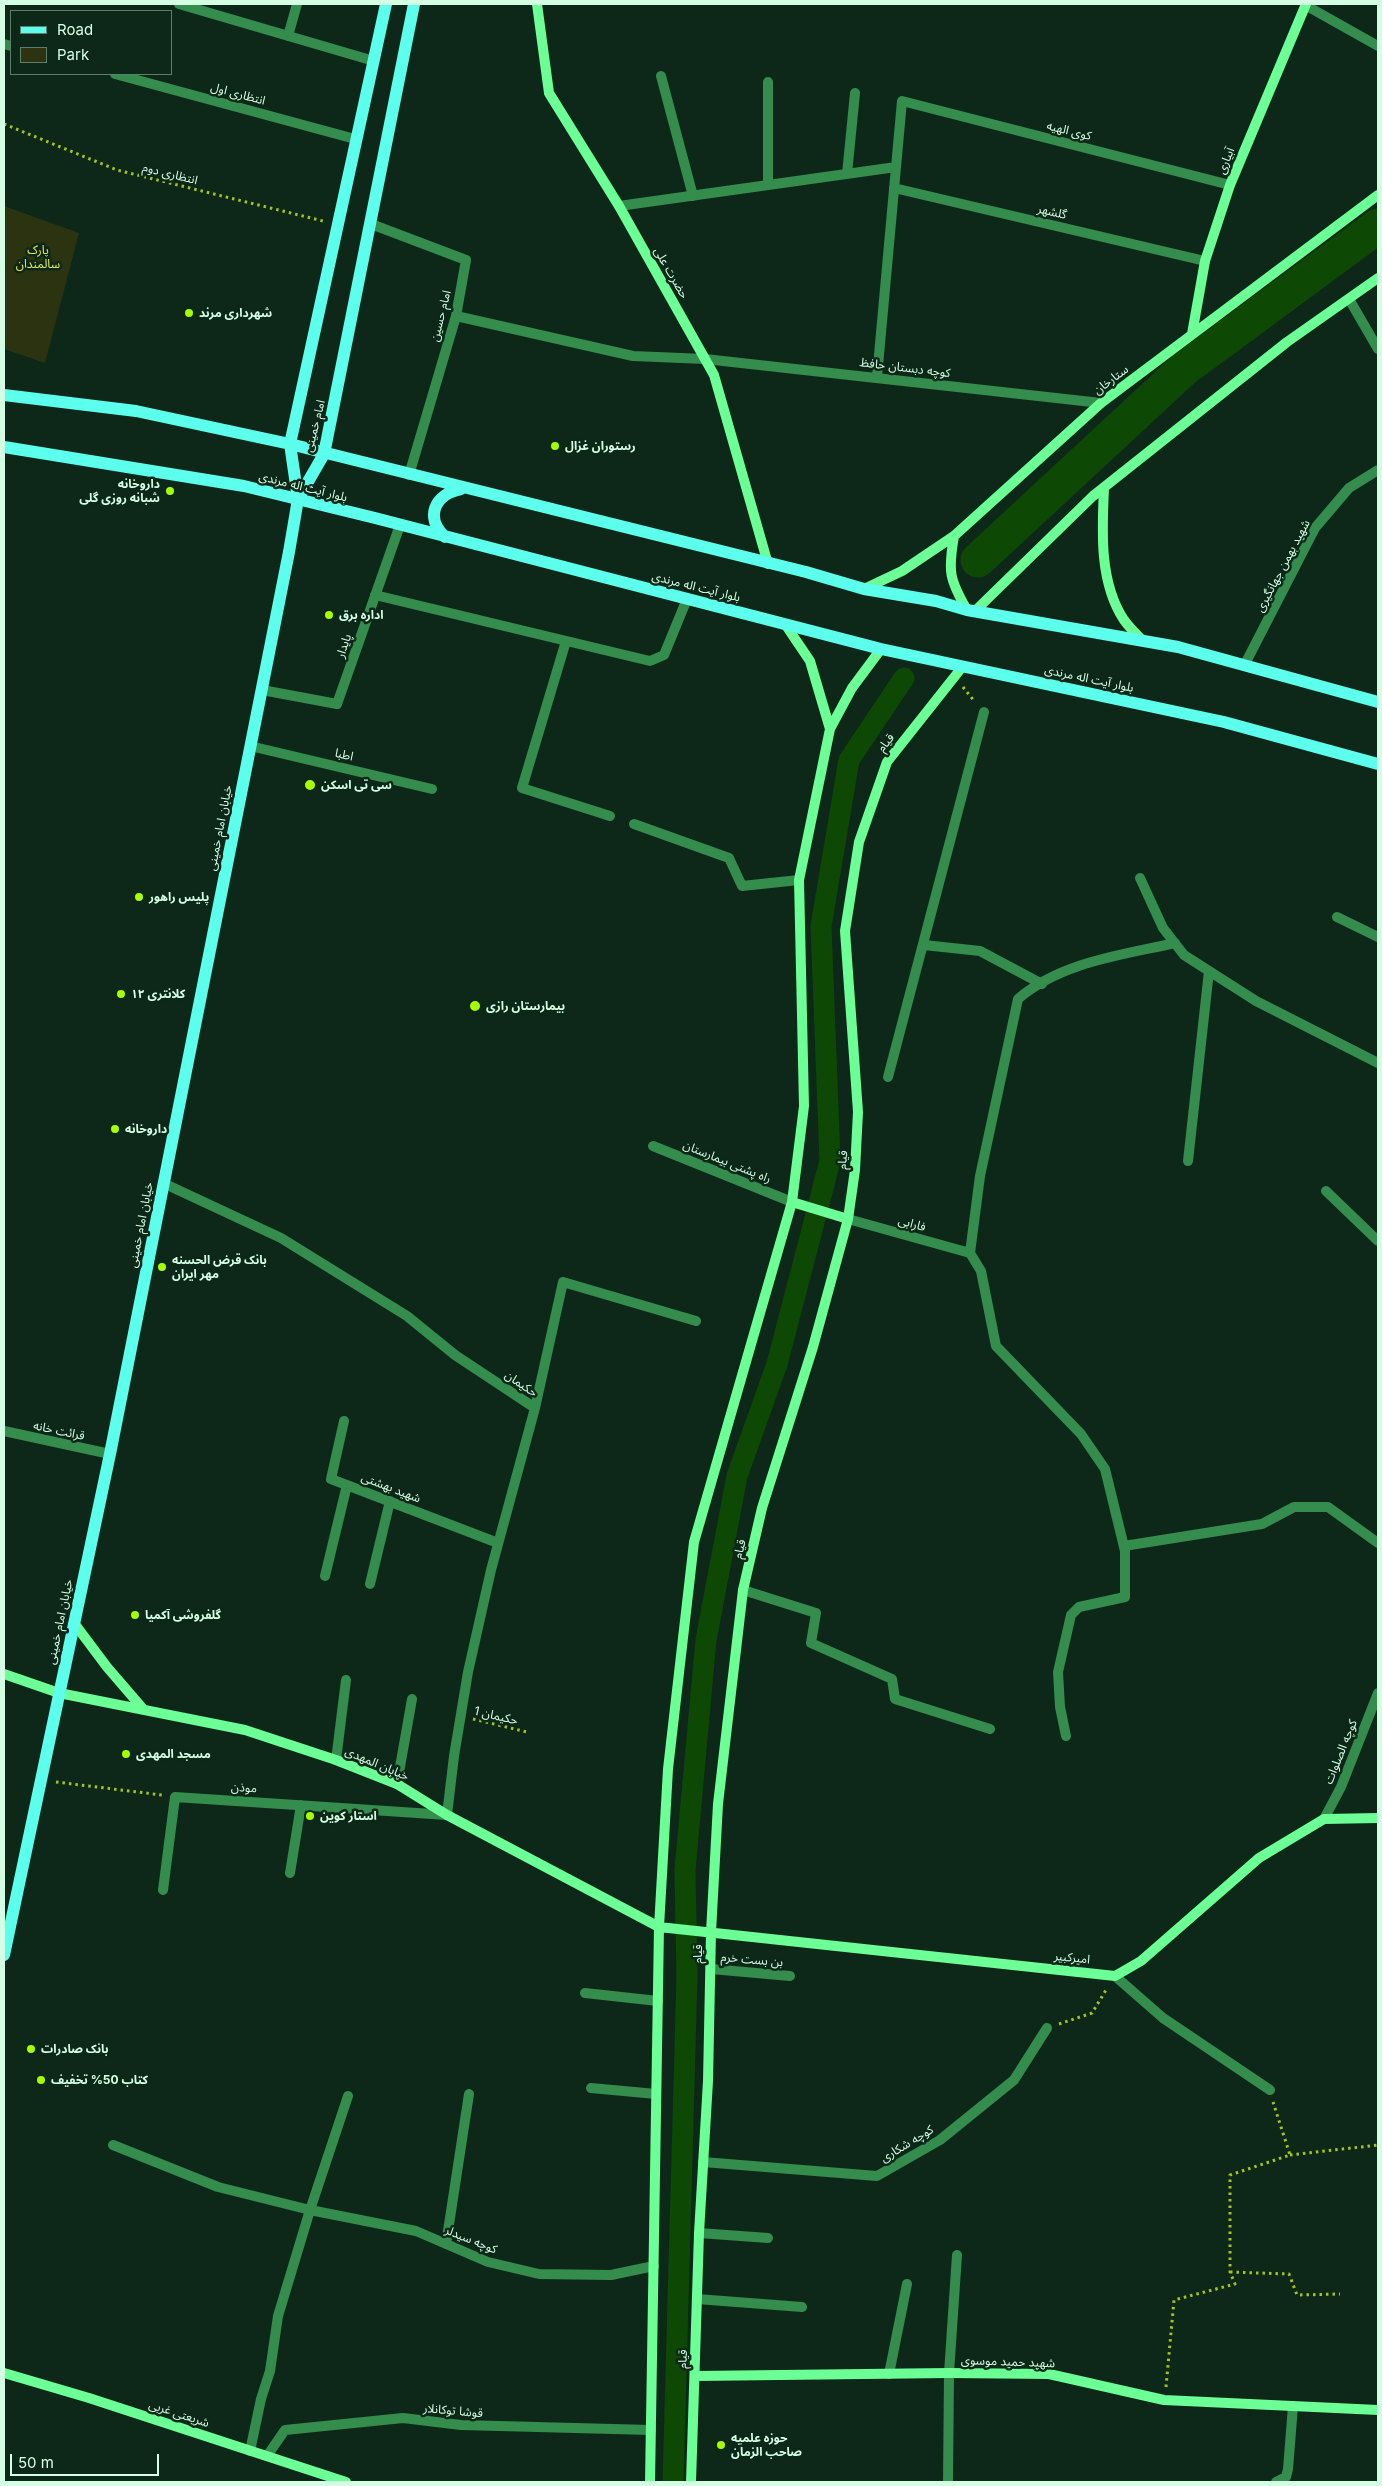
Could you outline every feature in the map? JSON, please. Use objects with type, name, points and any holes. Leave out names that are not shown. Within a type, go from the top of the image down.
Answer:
[{"type":"main road","name":"امام خمینی","points":[[298,499],[290,444],[355,139],[386,4]]},
{"type":"main road","name":"امام خمینی","points":[[298,499],[324,454],[414,4]]},
{"type":"main road","points":[[4,395],[136,411],[290,444],[864,589],[936,601],[971,611],[1178,647],[1246,664],[1378,702]]},
{"type":"main road","name":"بلوار آیت اله مرندی","points":[[4,447],[244,486],[881,649],[1224,722],[1378,764]]},
{"type":"main road","points":[[445,537],[434,523],[434,513],[438,500],[448,492],[464,489]]},
{"type":"main road","name":"خیابان امام خمینی","points":[[4,1955],[110,1454],[262,690],[298,499]]},
{"type":"street","points":[[178,4],[374,62]]},
{"type":"street","points":[[288,36],[297,4]]},
{"type":"street","name":"حضرت علی","points":[[537,4],[549,93],[619,206],[714,375],[768,564]]},
{"type":"street","points":[[1306,4],[1378,46]]},
{"type":"street","name":"آبیاری","points":[[1192,334],[1205,261],[1230,185],[1306,4]]},
{"type":"street","name":"انتظاری اول","points":[[119,75],[355,139]]},
{"type":"street","points":[[661,76],[693,196]]},
{"type":"street","points":[[768,82],[768,185]]},
{"type":"street","points":[[847,174],[855,93]]},
{"type":"street","name":"کوی الهیه","points":[[896,167],[902,101],[1230,185]]},
{"type":"street","points":[[619,206],[896,167],[877,377]]},
{"type":"street","name":"گلشهر","points":[[894,188],[1205,261]]},
{"type":"street","name":"ستارخان","points":[[864,589],[902,571],[954,536],[1101,403],[1378,195]]},
{"type":"street","name":"امام حسین","points":[[371,224],[466,260],[456,316],[409,475]]},
{"type":"street","points":[[954,536],[949,571],[953,586],[971,611],[1104,488],[1287,342],[1378,278]]},
{"type":"street","points":[[1348,299],[1378,348]]},
{"type":"street","name":"کوچه دبستان حافظ","points":[[456,316],[633,356],[705,359],[1101,403]]},
{"type":"street","name":"شهید بهمن جهانگیری","points":[[1246,664],[1315,528],[1349,488],[1378,470]]},
{"type":"street","points":[[1104,488],[1102,533],[1104,555],[1112,593],[1124,620],[1142,640]]},
{"type":"street","name":"پایدار","points":[[262,690],[337,704],[400,525]]},
{"type":"street","points":[[375,595],[650,661],[664,655],[686,598]]},
{"type":"street","points":[[785,624],[810,661],[830,729]]},
{"type":"street","points":[[566,641],[522,788],[610,816]]},
{"type":"street","points":[[650,2482],[659,1927],[668,1769],[694,1542],[792,1202],[804,1106],[799,880],[830,729],[852,688],[881,649]]},
{"type":"street","name":"قیام","points":[[691,2482],[699,2232],[708,2081],[711,1932],[718,1804],[743,1590],[762,1508],[813,1348],[848,1219],[855,1170],[858,1112],[845,931],[860,842],[887,762],[963,666]]},
{"type":"street","points":[[888,1077],[984,712]]},
{"type":"street","name":"اطبا","points":[[250,746],[432,789]]},
{"type":"street","points":[[634,824],[729,858],[742,886],[799,880]]},
{"type":"street","points":[[1140,878],[1163,928],[1184,955],[1256,1001],[1378,1063]]},
{"type":"street","points":[[1337,917],[1378,937]]},
{"type":"street","points":[[1066,1736],[1060,1707],[1058,1672],[1071,1614],[1079,1607],[1125,1598],[1124,1546],[1105,1469],[1081,1434],[996,1346],[981,1271],[970,1253],[980,1176],[1018,999],[1028,990],[1082,964],[1175,943]]},
{"type":"street","points":[[924,945],[980,951],[1042,984]]},
{"type":"street","points":[[1188,1161],[1209,971]]},
{"type":"street","name":"راه پشتی بیمارستان","points":[[652,1146],[792,1202]]},
{"type":"street","name":"حکیمان","points":[[163,1183],[289,1243],[407,1316],[455,1355],[534,1408],[498,1543],[470,1663],[460,1716],[447,1816]]},
{"type":"street","points":[[1326,1191],[1378,1241]]},
{"type":"street","points":[[792,1202],[848,1219]]},
{"type":"street","name":"فارابی","points":[[848,1219],[970,1253]]},
{"type":"street","points":[[534,1408],[563,1282],[696,1321]]},
{"type":"street","name":"شهید بهشتی","points":[[344,1421],[330,1478],[498,1543]]},
{"type":"street","name":"قرائت خانه","points":[[4,1431],[110,1454]]},
{"type":"street","points":[[325,1576],[347,1485]]},
{"type":"street","points":[[370,1584],[390,1501]]},
{"type":"street","points":[[1124,1546],[1262,1524],[1294,1508],[1328,1507],[1378,1543]]},
{"type":"street","points":[[743,1590],[816,1613],[811,1643],[892,1679],[895,1699],[990,1730]]},
{"type":"street","points":[[74,1623],[144,1710]]},
{"type":"street","name":"خیابان المهدی","points":[[4,1674],[59,1693],[245,1730],[336,1760],[397,1784],[447,1816],[659,1927]]},
{"type":"street","points":[[336,1760],[346,1680]]},
{"type":"street","name":"کوچه الصلوات","points":[[1324,1819],[1340,1787],[1378,1693]]},
{"type":"street","points":[[397,1784],[412,1699]]},
{"type":"street","points":[[163,1890],[175,1797]]},
{"type":"street","name":"موذن","points":[[175,1797],[447,1816]]},
{"type":"street","points":[[290,1873],[300,1806]]},
{"type":"street","points":[[1270,2090],[1163,2018],[1115,1976],[1141,1961],[1259,1858],[1324,1819],[1378,1818]]},
{"type":"street","name":"امیرکبیر","points":[[659,1927],[1115,1976]]},
{"type":"street","name":"بن بست خرم","points":[[711,1969],[790,1976]]},
{"type":"street","points":[[585,1993],[658,2001]]},
{"type":"street","name":"کوچه شکاری","points":[[703,2162],[877,2176],[940,2140],[1014,2080],[1047,2028]]},
{"type":"street","points":[[591,2088],[656,2094]]},
{"type":"street","points":[[446,2244],[469,2094]]},
{"type":"street","points":[[250,2451],[261,2399],[270,2371],[278,2316],[310,2210],[348,2096]]},
{"type":"street","name":"کوچه سیدلر","points":[[113,2145],[218,2187],[310,2210],[416,2231],[488,2262],[539,2274],[611,2275],[654,2266]]},
{"type":"street","points":[[699,2232],[768,2238]]},
{"type":"street","points":[[948,2482],[949,2373],[958,2255]]},
{"type":"street","points":[[888,2374],[907,2284]]},
{"type":"street","points":[[697,2299],[802,2306]]},
{"type":"street","name":"شریعتی غربی","points":[[4,2373],[89,2398],[346,2482]]},
{"type":"street","name":"شهید حمید موسوی","points":[[695,2376],[949,2373],[1049,2374],[1164,2400],[1378,2410]]},
{"type":"street","points":[[1276,2482],[1286,2477],[1288,2469],[1293,2406]]},
{"type":"street","name":"قوشا توکانلار","points":[[267,2456],[285,2430],[402,2418],[461,2425],[651,2430]]},
{"type":"path","name":"انتظاری دوم","points":[[4,124],[71,153],[117,170],[337,224]]},
{"type":"path","points":[[954,677],[984,712]]},
{"type":"path","name":"حکیمان 1","points":[[460,1716],[528,1732]]},
{"type":"path","points":[[40,1780],[175,1797]]},
{"type":"path","points":[[1047,2028],[1092,2013],[1115,1976]]},
{"type":"path","points":[[1270,2090],[1290,2155]]},
{"type":"path","points":[[1164,2400],[1174,2300],[1235,2284],[1230,2272],[1230,2175],[1290,2155],[1378,2145]]},
{"type":"path","points":[[1230,2272],[1289,2274],[1297,2295],[1340,2294]]},
{"type":"green space","name":"پارک سالمندان","points":[[4,206],[79,233],[45,363],[4,349]]},
{"type":"waterway","points":[[978,560],[1184,369],[1378,226]]},
{"type":"waterway","points":[[673,2482],[687,1976],[685,1870],[706,1640],[737,1476],[777,1364],[830,1161],[821,926],[849,760],[904,678]]},
{"type":"place","name":"شهرداری مرند","points":[[189,313]]},
{"type":"place","name":"رستوران غزال","points":[[555,446]]},
{"type":"place","name":"داروخانه شبانه روزی گلی","points":[[170,491]]},
{"type":"place","name":"اداره برق","points":[[329,615]]},
{"type":"place","name":"سی تی اسکن","points":[[310,785]]},
{"type":"place","name":"پلیس راهور","points":[[139,897]]},
{"type":"place","name":"کلانتری ۱۲","points":[[121,994]]},
{"type":"place","name":"بیمارستان رازی","points":[[475,1006]]},
{"type":"place","name":"داروخانه","points":[[115,1129]]},
{"type":"place","name":"بانک قرض الحسنه مهر ایران","points":[[162,1267]]},
{"type":"place","name":"گلفروشی آکمیا","points":[[135,1615]]},
{"type":"place","name":"مسجد المهدی","points":[[126,1754]]},
{"type":"place","name":"استار کوین","points":[[310,1816]]},
{"type":"place","name":"بانک صادرات","points":[[31,2049]]},
{"type":"place","name":"کتاب 50% تخفیف","points":[[41,2080]]},
{"type":"place","name":"حوزه علمیه صاحب الزمان","points":[[721,2445]]}]
